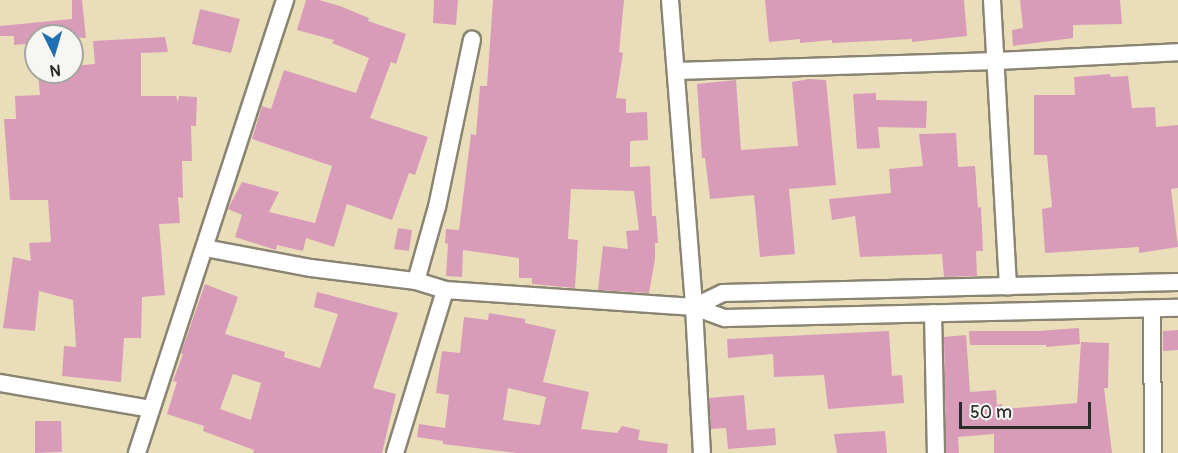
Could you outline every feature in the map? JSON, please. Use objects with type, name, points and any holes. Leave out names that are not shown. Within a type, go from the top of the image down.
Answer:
[{"type":"street","points":[[137,453],[285,0]]},
{"type":"street","points":[[670,0],[694,307],[702,453]]},
{"type":"street","points":[[992,0],[1008,287]]},
{"type":"street","points":[[416,281],[437,207],[472,40]]},
{"type":"street","points":[[676,71],[997,61],[1178,52]]},
{"type":"street","points":[[204,248],[312,268],[416,281],[445,290],[694,307],[725,318],[1178,308]]},
{"type":"street","points":[[694,307],[723,293],[938,286],[1008,287],[1178,282]]},
{"type":"street","points":[[395,453],[445,290]]},
{"type":"street","points":[[1152,310],[1154,453]]},
{"type":"street","points":[[933,313],[936,453]]},
{"type":"street","points":[[0,383],[150,409]]},
{"type":"building","points":[[72,0],[82,0],[86,38],[84,38],[84,24],[24,24],[24,44],[14,45],[14,36],[0,36],[0,26],[72,19]]},
{"type":"building","points":[[306,0],[319,0],[340,6],[369,18],[368,21],[406,34],[396,64],[391,62],[370,118],[428,137],[415,175],[409,173],[392,220],[347,204],[334,247],[306,238],[303,251],[277,245],[276,250],[235,237],[242,215],[228,209],[242,182],[279,192],[269,212],[315,223],[332,166],[252,139],[262,106],[271,109],[284,70],[356,93],[369,58],[332,43],[334,40],[297,30]]},
{"type":"building","points":[[434,0],[458,0],[456,25],[433,23]]},
{"type":"building","points":[[493,0],[624,0],[619,52],[623,53],[616,98],[626,99],[626,113],[647,112],[648,140],[630,141],[630,167],[650,166],[652,216],[656,216],[658,243],[655,243],[655,259],[649,293],[598,290],[603,246],[628,249],[626,231],[639,230],[634,191],[571,189],[568,239],[578,240],[575,288],[532,284],[532,278],[519,278],[519,258],[463,250],[462,277],[446,276],[448,244],[445,243],[446,229],[459,230],[471,134],[476,135],[480,86],[487,86]]},
{"type":"building","points":[[765,0],[964,0],[967,36],[912,42],[912,39],[832,43],[832,40],[800,43],[800,39],[769,42]]},
{"type":"building","points":[[1020,0],[1120,0],[1122,24],[1073,25],[1073,38],[1013,46],[1012,30],[1023,28]]},
{"type":"building","points":[[200,9],[240,19],[231,53],[192,44]]},
{"type":"building","points":[[165,37],[168,52],[141,53],[141,96],[176,96],[178,102],[179,96],[197,97],[196,126],[191,126],[192,161],[182,161],[183,198],[178,197],[180,223],[159,224],[165,295],[142,297],[141,338],[124,338],[121,382],[62,376],[64,346],[76,347],[73,300],[39,291],[35,331],[3,328],[13,257],[31,261],[29,243],[51,242],[48,200],[10,200],[4,119],[16,119],[15,96],[40,95],[39,84],[84,84],[84,65],[95,64],[93,41]]},
{"type":"building","points":[[1110,74],[1111,77],[1128,76],[1132,108],[1155,107],[1156,127],[1178,125],[1178,188],[1171,189],[1178,247],[1139,253],[1139,247],[1045,253],[1042,209],[1052,207],[1047,155],[1034,155],[1034,95],[1075,95],[1074,77]]},
{"type":"building","points":[[809,79],[826,80],[836,185],[789,189],[795,254],[760,257],[754,195],[710,199],[705,158],[702,158],[697,84],[736,80],[741,150],[798,146],[792,82]]},
{"type":"building","points":[[876,93],[876,100],[927,101],[926,128],[878,127],[880,148],[857,149],[853,94]]},
{"type":"building","points":[[956,133],[958,167],[975,166],[978,208],[981,207],[983,251],[976,251],[977,276],[944,277],[942,254],[860,257],[855,216],[832,220],[829,199],[891,193],[889,169],[923,166],[919,134]]},
{"type":"building","points":[[398,228],[412,230],[409,251],[394,249]]},
{"type":"building","points":[[205,284],[238,297],[225,334],[285,352],[284,357],[320,368],[338,314],[314,307],[317,292],[398,313],[373,388],[396,394],[382,453],[253,453],[254,450],[203,431],[204,426],[167,414],[177,382],[173,381],[183,354],[181,353]],"holes":[[[233,374],[261,383],[251,420],[220,409]]]},
{"type":"building","points":[[489,313],[525,319],[525,323],[556,330],[543,382],[589,392],[581,429],[617,433],[622,426],[640,430],[638,440],[668,444],[667,453],[516,453],[443,444],[443,441],[417,437],[419,424],[445,428],[449,395],[436,393],[442,351],[460,353],[464,317],[488,320]],"holes":[[[508,388],[546,397],[540,425],[503,420]]]},
{"type":"building","points":[[1079,328],[1080,344],[1046,347],[1046,345],[970,345],[969,331],[1038,331]]},
{"type":"building","points":[[1178,330],[1178,350],[1163,351],[1163,331]]},
{"type":"building","points":[[889,331],[892,376],[902,375],[904,403],[828,409],[824,375],[774,377],[773,354],[728,358],[727,339]]},
{"type":"building","points":[[966,335],[970,392],[996,390],[997,405],[1002,404],[1002,409],[1077,403],[1081,342],[1109,343],[1108,388],[1104,388],[1112,453],[994,453],[994,434],[958,437],[959,453],[946,453],[944,337]]},
{"type":"building","points":[[744,395],[747,430],[775,428],[776,445],[728,449],[726,428],[711,429],[709,398]]},
{"type":"building","points":[[35,421],[61,421],[62,452],[35,453]]},
{"type":"building","points":[[885,431],[887,453],[837,453],[834,434]]}]
